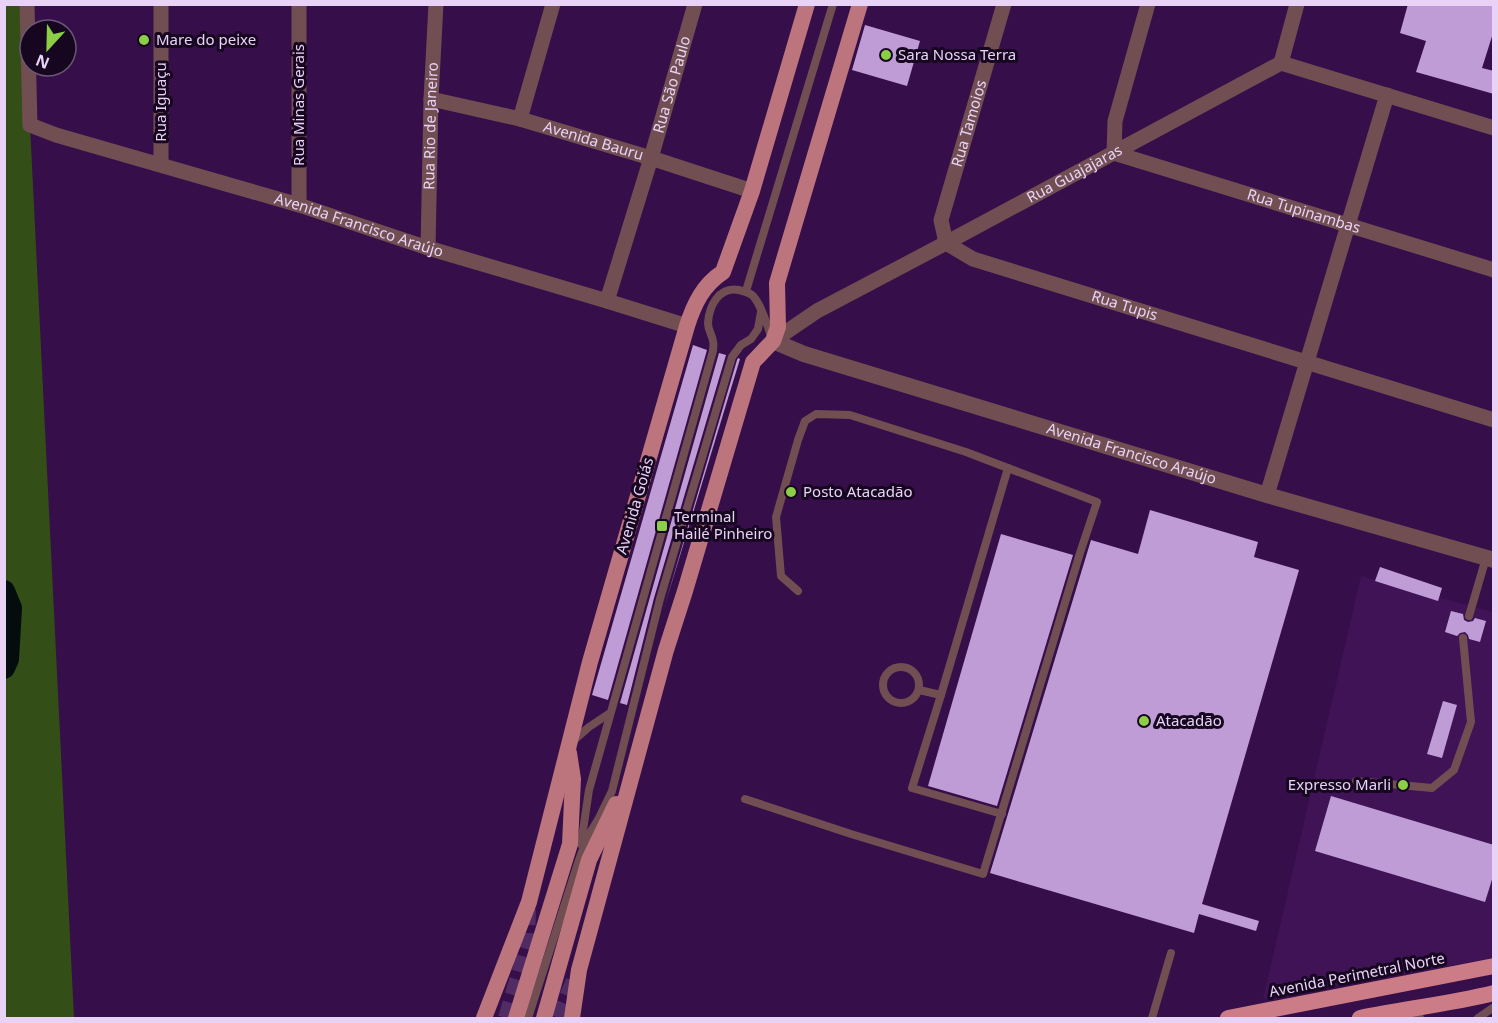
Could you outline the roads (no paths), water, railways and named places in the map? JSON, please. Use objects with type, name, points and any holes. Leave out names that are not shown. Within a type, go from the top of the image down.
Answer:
[{"type":"highway","name":"Avenida Perimetral Norte","points":[[1228,1018],[1494,966]]},
{"type":"highway","points":[[1360,1018],[1458,1002],[1494,993]]},
{"type":"main road","name":"Avenida Goiás","points":[[484,1018],[528,902],[590,662],[690,318],[704,289],[723,272],[752,191],[807,4]]},
{"type":"main road","points":[[572,1018],[579,970],[666,650],[753,362],[773,341],[778,327],[777,283],[860,4]]},
{"type":"main road","points":[[544,1018],[578,857],[570,844],[573,779],[568,746]]},
{"type":"main road","points":[[516,1018],[578,857],[635,763]]},
{"type":"street","name":"Avenida Francisco Araújo","points":[[27,4],[30,125],[56,135],[299,205],[428,248],[608,301],[690,318]]},
{"type":"street","name":"Rua Iguaçu","points":[[161,4],[161,164]]},
{"type":"street","name":"Rua Minas Gerais","points":[[299,4],[299,205]]},
{"type":"street","name":"Rua Rio de Janeiro","points":[[428,248],[431,99],[436,4]]},
{"type":"street","points":[[520,119],[553,4]]},
{"type":"street","name":"Rua São Paulo","points":[[608,301],[695,4]]},
{"type":"street","name":"Rua Tamoios","points":[[946,243],[941,220],[1004,4]]},
{"type":"street","points":[[1114,153],[1115,121],[1148,4]]},
{"type":"street","points":[[1297,4],[1281,63],[1494,128]]},
{"type":"street","name":"Rua Guajajaras","points":[[773,341],[817,311],[1281,63]]},
{"type":"street","points":[[1267,495],[1388,95]]},
{"type":"street","name":"Avenida Bauru","points":[[431,99],[520,119],[752,191]]},
{"type":"street","name":"Rua Tupinambas","points":[[1114,153],[1494,270]]},
{"type":"street","name":"Rua Tupis","points":[[946,243],[973,258],[1494,420]]},
{"type":"street","name":"Avenida Francisco Araújo","points":[[773,341],[804,354],[1267,495],[1490,559]]},
{"type":"lane","points":[[746,291],[833,4]]},
{"type":"lane","points":[[690,318],[726,290],[746,291],[758,303],[773,341]]},
{"type":"lane","points":[[528,1018],[578,857],[589,790],[713,351],[713,340],[708,326],[713,303],[721,293]]},
{"type":"lane","points":[[578,857],[612,790],[660,599],[732,357],[758,329],[761,312]]},
{"type":"lane","points":[[745,799],[851,834],[983,873],[1097,502],[966,452],[850,414],[816,414],[805,421],[776,517],[781,576],[798,591]]},
{"type":"lane","points":[[1002,814],[912,788],[1008,468]]},
{"type":"lane","points":[[1468,616],[1490,559]]},
{"type":"lane","points":[[1356,781],[1432,788],[1454,770],[1471,722],[1463,638]]},
{"type":"lane","points":[[906,667],[913,670],[917,676],[920,683],[919,690],[910,701],[904,704],[896,703],[885,694],[883,680],[892,669],[906,667]]},
{"type":"lane","points":[[919,690],[941,695]]},
{"type":"lane","points":[[568,746],[589,727],[610,713]]},
{"type":"lane","points":[[1152,1018],[1172,953]]},
{"type":"lane","points":[[1478,1018],[1494,1007]]},
{"type":"lane","points":[[1399,1011],[1420,1018]]},
{"type":"waterway","points":[[4,591],[11,608],[8,659],[4,668]]},
{"type":"tunnel","points":[[506,1018],[527,947],[528,906]]},
{"type":"tunnel","points":[[558,1018],[575,978]]},
{"type":"place","name":"Mare do peixe","points":[[144,40]]},
{"type":"place","name":"Sara Nossa Terra","points":[[886,55]]},
{"type":"place","name":"Posto Atacadão","points":[[791,492]]},
{"type":"place","name":"Terminal Hailé Pinheiro","points":[[662,526]]},
{"type":"place","name":"Atacadão","points":[[1144,721]]},
{"type":"place","name":"Expresso Marli","points":[[1403,785]]}]
